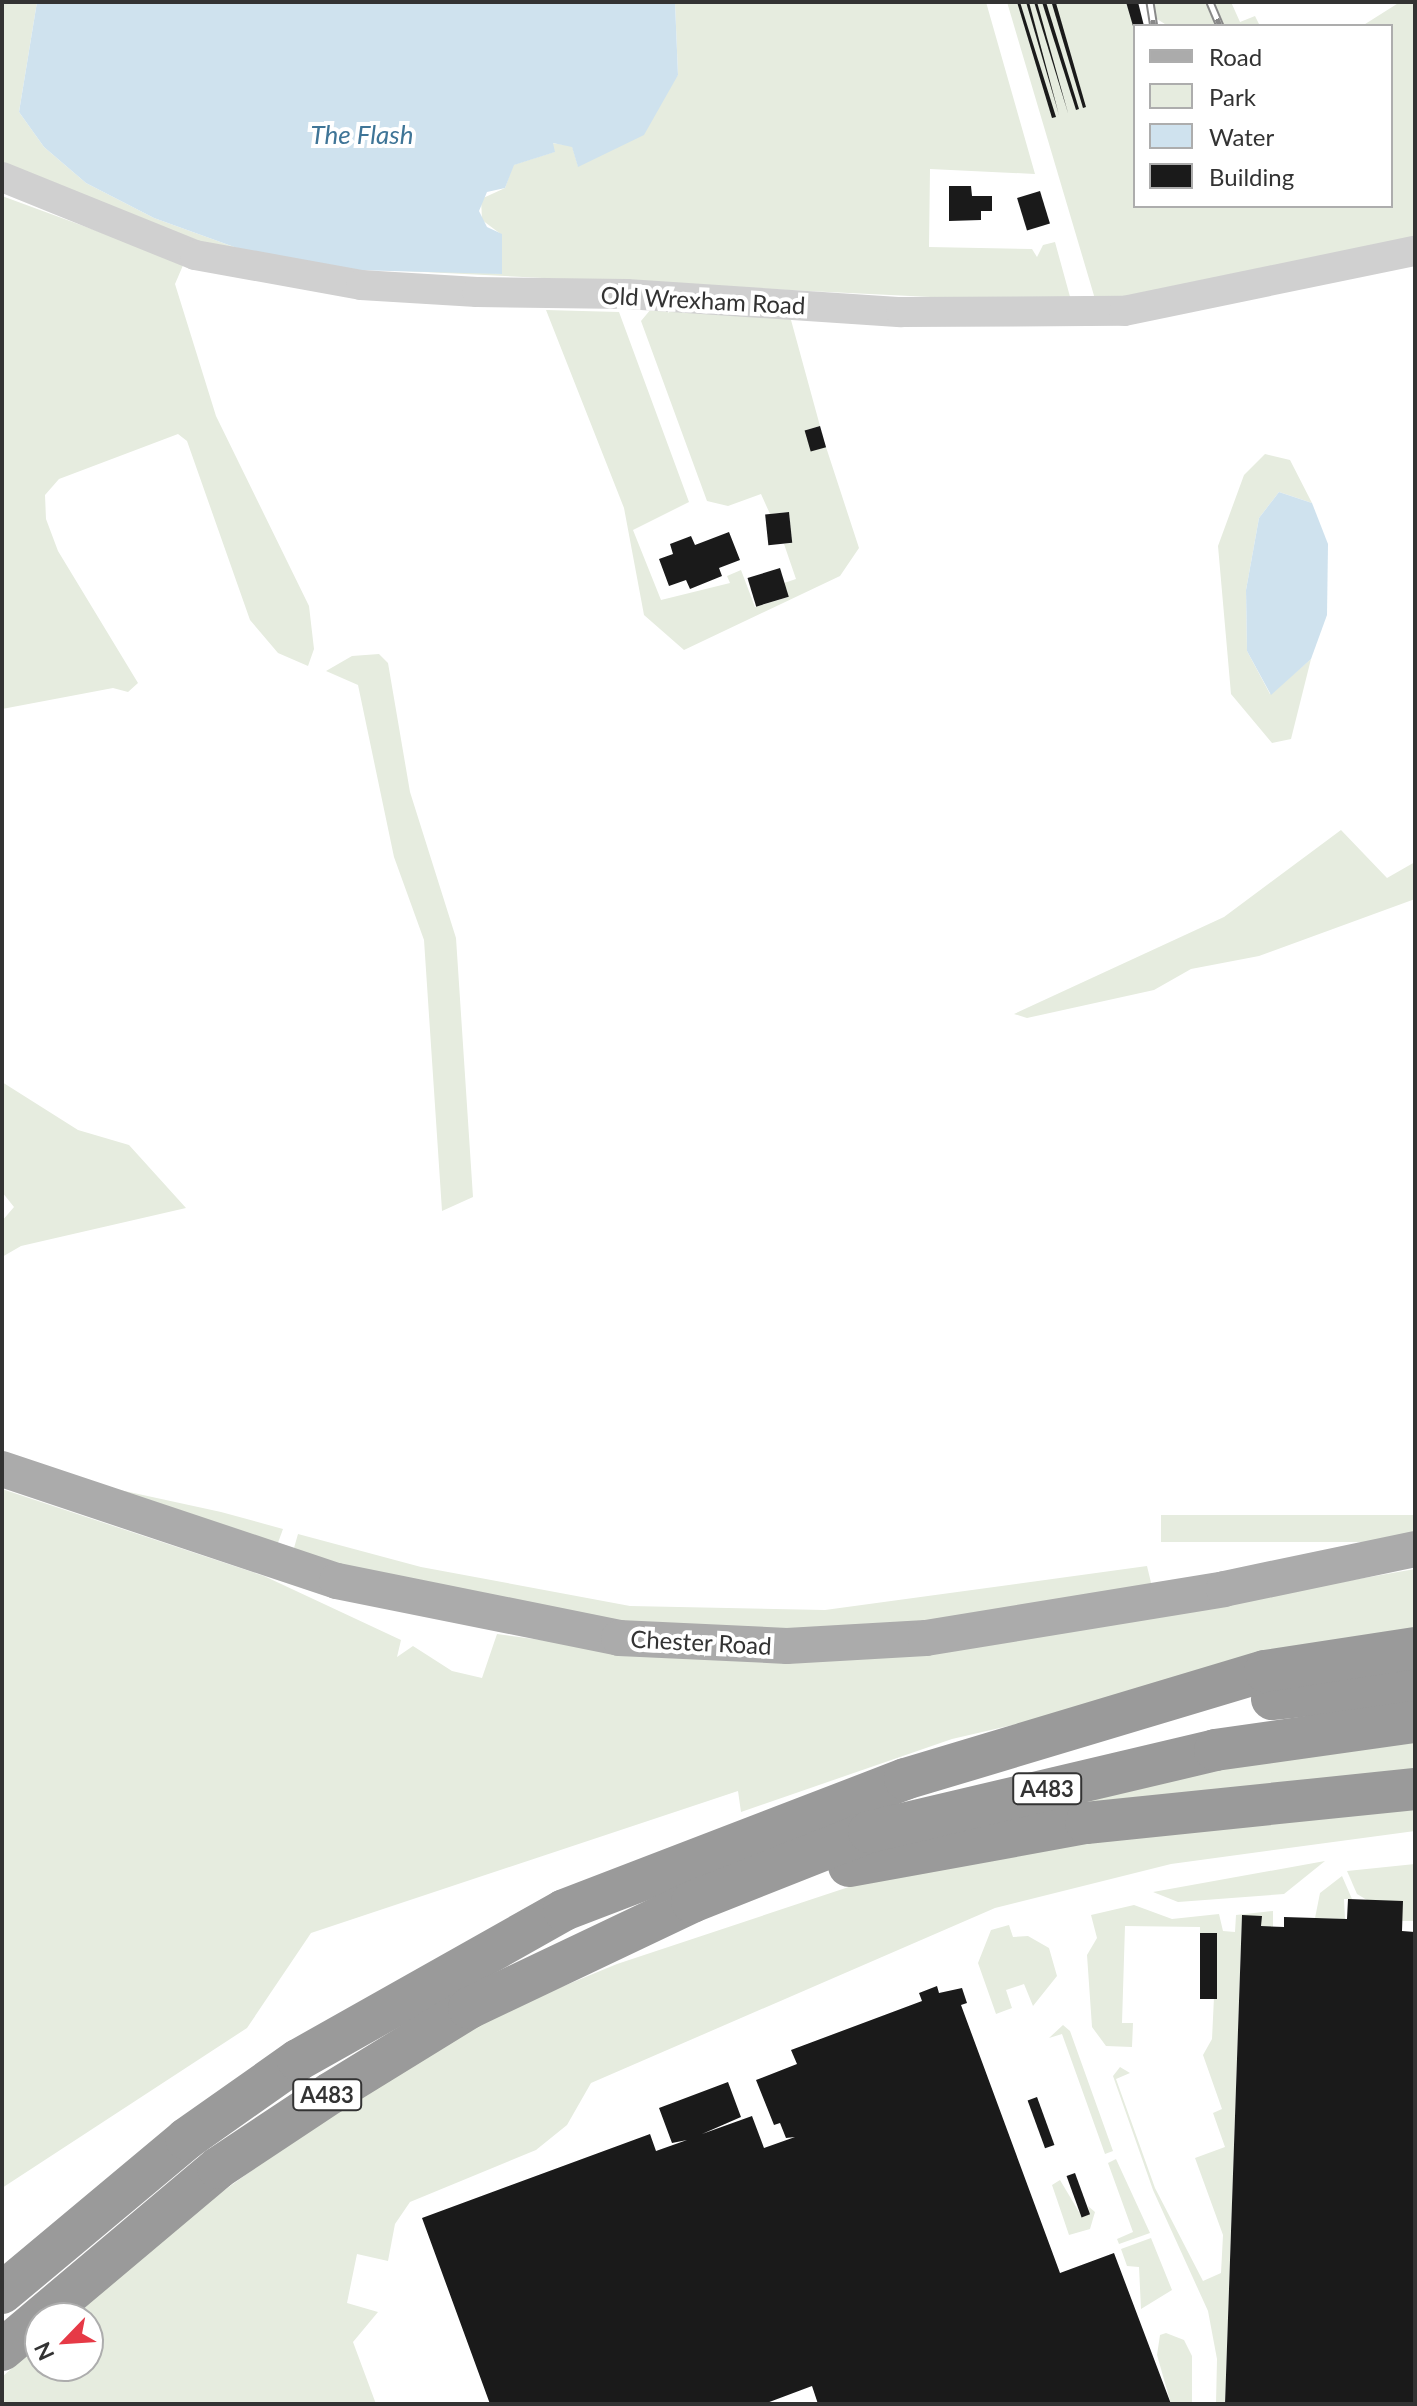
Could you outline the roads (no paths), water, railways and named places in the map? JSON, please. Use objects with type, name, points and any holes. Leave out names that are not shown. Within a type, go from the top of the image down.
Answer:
[{"type":"highway","name":"A483","points":[[2,2293],[186,2139],[298,2060],[564,1910],[905,1779],[1265,1671],[1415,1648]]},
{"type":"highway","name":"A483","points":[[996,1753],[1300,1693],[1415,1684]]},
{"type":"highway","name":"A483","points":[[2,2350],[218,2168],[331,2093],[469,2008],[692,1902],[869,1832],[1215,1750],[1415,1722]]},
{"type":"highway","name":"A483","points":[[692,1902],[893,1856],[1086,1823],[1415,1789]]},
{"type":"main road","name":"Chester Road","points":[[2,1469],[337,1581],[619,1638],[787,1646],[926,1638],[1224,1589],[1415,1549]]},
{"type":"street","name":"Old Wrexham Road","points":[[2,177],[195,255],[361,285],[477,292],[627,294],[901,312],[1124,311],[1415,251]]},
{"type":"water","name":"The Flash","points":[[37,2],[675,2],[678,75],[644,135],[578,167],[572,147],[553,143],[555,152],[514,165],[505,188],[487,192],[479,211],[487,227],[502,234],[502,274],[354,270],[237,248],[154,218],[86,183],[44,147],[19,112]]},
{"type":"water","points":[[1279,492],[1312,503],[1328,544],[1327,615],[1311,659],[1271,695],[1247,651],[1246,590],[1259,518]]},
{"type":"railway","points":[[1150,2],[1154,24]]},
{"type":"railway","points":[[1210,2],[1219,24]]}]
